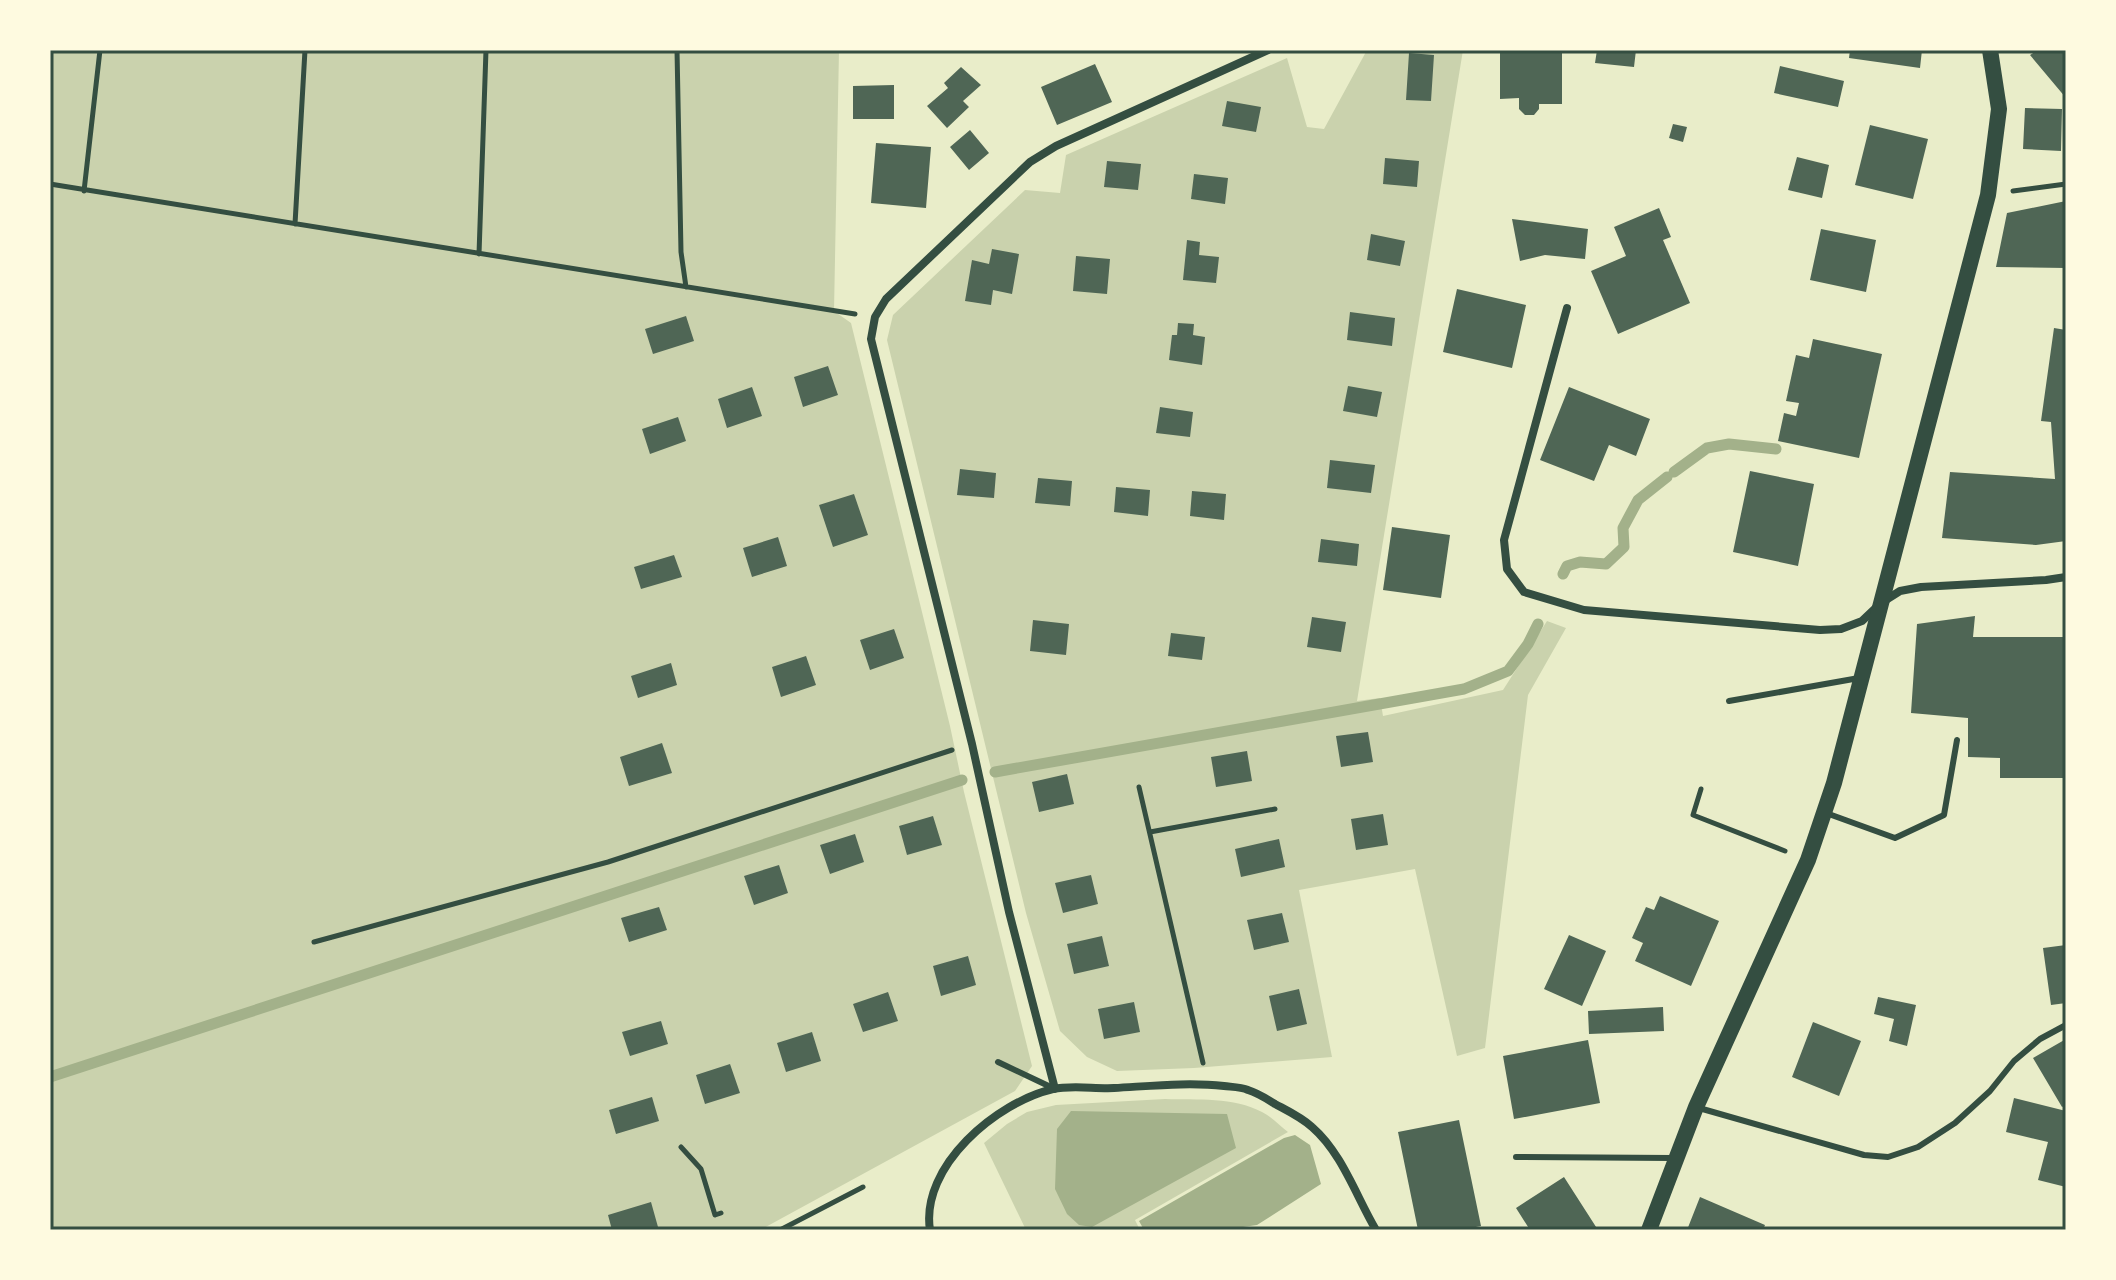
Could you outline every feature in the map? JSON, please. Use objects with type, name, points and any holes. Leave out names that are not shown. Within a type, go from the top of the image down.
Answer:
[{"type":"main road","points":[[1649,1230],[1696,1107],[1808,860],[1834,783],[1988,195],[1999,109],[1990,50]]},
{"type":"street","points":[[1055,1089],[1009,912],[972,744],[871,339],[875,317],[886,299],[1030,162],[1056,146],[1268,50]]},
{"type":"street","points":[[1567,308],[1504,540],[1507,569],[1524,592],[1584,610],[1820,630],[1841,629],[1862,621],[1900,591],[2066,577]]},
{"type":"street","points":[[930,1230],[930,1206],[935,1188],[958,1151],[973,1132],[1026,1099],[1055,1089],[1209,1085],[1248,1089],[1311,1126],[1331,1147],[1376,1230]]},
{"type":"lane","points":[[1729,701],[1863,678]]},
{"type":"lane","points":[[1824,812],[1895,838],[1944,815],[1957,740]]},
{"type":"lane","points":[[1696,1107],[1864,1155],[1888,1157],[1918,1147],[1955,1123],[1990,1091],[2014,1061],[2040,1039],[2066,1025]]},
{"type":"lane","points":[[998,1062],[1055,1089]]},
{"type":"lane","points":[[1516,1157],[1676,1158]]},
{"type":"path","points":[[84,191],[100,50]]},
{"type":"path","points":[[295,224],[305,50]]},
{"type":"path","points":[[479,254],[486,50]]},
{"type":"path","points":[[677,50],[681,252],[686,287]]},
{"type":"path","points":[[50,184],[875,317]]},
{"type":"path","points":[[1988,195],[2066,184]]},
{"type":"path","points":[[314,942],[608,862],[972,744]]},
{"type":"path","points":[[1139,787],[1209,1085]]},
{"type":"path","points":[[1701,789],[1693,815],[1808,860]]},
{"type":"path","points":[[1150,832],[1275,809]]},
{"type":"path","points":[[681,1147],[701,1169],[715,1215],[721,1213]]},
{"type":"path","points":[[780,1230],[863,1187]]},
{"type":"shaded area","points":[[50,50],[839,50],[834,311],[851,323],[1032,1066],[1015,1091],[760,1230],[50,1230]]},
{"type":"shaded area","points":[[1367,50],[1463,50],[1357,701],[1380,698],[1383,716],[1503,690],[1547,621],[1566,628],[1528,695],[1485,1048],[1457,1056],[1415,869],[1299,890],[1332,1057],[1117,1071],[1087,1057],[1060,1031],[1026,913],[887,340],[893,315],[1025,190],[1060,193],[1066,155],[1287,58],[1307,127],[1324,129]]},
{"type":"shaded area","points":[[1165,1099],[1240,1104],[1266,1114],[1288,1132],[1135,1220],[1140,1230],[1026,1230],[984,1143],[1027,1112],[1056,1105]]},
{"type":"shaded area","points":[[1071,1111],[1227,1114],[1236,1148],[1092,1227],[1079,1225],[1067,1214],[1055,1189],[1057,1129]]},
{"type":"shaded area","points":[[1295,1135],[1310,1145],[1321,1184],[1257,1225],[1222,1230],[1144,1230],[1139,1221],[1284,1138]]},
{"type":"building","points":[[1500,50],[1562,50],[1562,104],[1539,104],[1534,115],[1525,115],[1519,109],[1519,98],[1500,99]]},
{"type":"building","points":[[1597,50],[1636,50],[1634,67],[1595,63]]},
{"type":"building","points":[[1850,50],[1922,50],[1920,68],[1849,58]]},
{"type":"building","points":[[2038,50],[2066,50],[2066,98],[2030,55]]},
{"type":"building","points":[[1409,53],[1434,55],[1431,101],[1406,100]]},
{"type":"building","points":[[1095,64],[1112,102],[1057,125],[1041,87]]},
{"type":"building","points":[[1780,66],[1844,81],[1838,107],[1774,93]]},
{"type":"building","points":[[961,67],[981,85],[963,101],[969,107],[947,128],[927,106],[948,88],[944,83]]},
{"type":"building","points":[[894,85],[894,119],[853,119],[853,86]]},
{"type":"building","points":[[1227,101],[1261,107],[1256,132],[1222,126]]},
{"type":"building","points":[[2025,108],[2062,109],[2061,151],[2023,149]]},
{"type":"building","points":[[1673,124],[1687,127],[1683,142],[1669,138]]},
{"type":"building","points":[[1870,125],[1928,139],[1913,199],[1855,185]]},
{"type":"building","points":[[970,130],[989,153],[969,170],[950,147]]},
{"type":"building","points":[[876,143],[931,147],[926,208],[871,203]]},
{"type":"building","points":[[1797,157],[1829,165],[1822,198],[1788,190]]},
{"type":"building","points":[[1385,158],[1419,161],[1417,187],[1383,184]]},
{"type":"building","points":[[1107,161],[1141,164],[1138,190],[1104,187]]},
{"type":"building","points":[[1194,174],[1228,178],[1225,204],[1191,199]]},
{"type":"building","points":[[2066,201],[2066,268],[1996,267],[2007,213]]},
{"type":"building","points":[[1659,208],[1671,237],[1663,240],[1690,303],[1618,334],[1591,271],[1626,256],[1614,227]]},
{"type":"building","points":[[1512,219],[1588,229],[1585,259],[1545,255],[1520,261]]},
{"type":"building","points":[[1821,229],[1876,240],[1866,292],[1810,280]]},
{"type":"building","points":[[1371,234],[1405,241],[1400,266],[1367,260]]},
{"type":"building","points":[[1187,240],[1200,242],[1199,255],[1219,257],[1216,283],[1183,280]]},
{"type":"building","points":[[992,249],[1019,254],[1012,294],[993,290],[991,305],[965,301],[972,260],[989,264]]},
{"type":"building","points":[[1076,256],[1110,259],[1107,294],[1073,291]]},
{"type":"building","points":[[1457,289],[1526,305],[1512,368],[1443,352]]},
{"type":"building","points":[[1350,312],[1395,318],[1392,346],[1347,340]]},
{"type":"building","points":[[686,316],[694,341],[653,354],[645,329]]},
{"type":"building","points":[[1178,323],[1194,324],[1193,335],[1205,337],[1202,365],[1169,360],[1172,335],[1177,335]]},
{"type":"building","points":[[2054,328],[2066,330],[2066,541],[2036,545],[1942,538],[1950,472],[2055,479],[2051,422],[2041,421]]},
{"type":"building","points":[[1813,339],[1882,354],[1859,458],[1778,441],[1784,413],[1796,416],[1799,403],[1786,401],[1796,355],[1809,358]]},
{"type":"building","points":[[828,366],[838,395],[803,407],[794,377]]},
{"type":"building","points":[[1348,386],[1382,392],[1377,417],[1343,411]]},
{"type":"building","points":[[752,387],[762,416],[727,428],[718,399]]},
{"type":"building","points":[[1569,387],[1650,419],[1636,456],[1609,445],[1594,481],[1540,460]]},
{"type":"building","points":[[1160,407],[1193,412],[1190,437],[1156,433]]},
{"type":"building","points":[[678,417],[686,441],[650,454],[642,429]]},
{"type":"building","points":[[1330,460],[1375,465],[1371,493],[1327,488]]},
{"type":"building","points":[[960,469],[996,473],[994,498],[957,495]]},
{"type":"building","points":[[1750,471],[1814,484],[1798,566],[1733,552]]},
{"type":"building","points":[[1038,478],[1072,481],[1070,506],[1035,503]]},
{"type":"building","points":[[1116,487],[1150,490],[1148,516],[1114,512]]},
{"type":"building","points":[[1192,491],[1226,494],[1224,520],[1190,516]]},
{"type":"building","points":[[854,494],[868,535],[833,547],[819,505]]},
{"type":"building","points":[[1392,527],[1450,535],[1441,598],[1383,590]]},
{"type":"building","points":[[778,537],[787,566],[752,577],[743,548]]},
{"type":"building","points":[[1321,539],[1359,544],[1357,566],[1318,562]]},
{"type":"building","points":[[674,555],[682,577],[641,589],[634,567]]},
{"type":"building","points":[[1975,616],[1973,637],[2066,637],[2066,778],[2000,778],[2000,758],[1968,757],[1968,718],[1911,713],[1917,624]]},
{"type":"building","points":[[1312,617],[1346,622],[1341,652],[1307,647]]},
{"type":"building","points":[[1033,620],[1069,624],[1066,655],[1030,651]]},
{"type":"building","points":[[894,629],[904,658],[870,670],[860,640]]},
{"type":"building","points":[[1171,633],[1205,637],[1202,660],[1168,656]]},
{"type":"building","points":[[806,656],[816,685],[781,697],[772,667]]},
{"type":"building","points":[[671,663],[677,685],[638,698],[631,676]]},
{"type":"building","points":[[1368,732],[1373,762],[1341,767],[1336,736]]},
{"type":"building","points":[[662,743],[672,773],[629,786],[620,757]]},
{"type":"building","points":[[1247,751],[1252,781],[1216,787],[1211,757]]},
{"type":"building","points":[[1067,774],[1074,804],[1039,812],[1032,782]]},
{"type":"building","points":[[1383,814],[1388,845],[1356,850],[1351,819]]},
{"type":"building","points":[[933,816],[942,845],[907,855],[899,826]]},
{"type":"building","points":[[855,834],[864,862],[830,874],[820,845]]},
{"type":"building","points":[[1279,839],[1285,867],[1241,877],[1235,849]]},
{"type":"building","points":[[779,865],[788,893],[754,905],[744,876]]},
{"type":"building","points":[[1091,875],[1098,904],[1063,913],[1055,883]]},
{"type":"building","points":[[1660,896],[1719,921],[1691,986],[1635,961],[1643,943],[1632,938],[1646,907],[1654,910]]},
{"type":"building","points":[[659,907],[667,930],[629,942],[621,918]]},
{"type":"building","points":[[1282,913],[1289,942],[1254,950],[1247,920]]},
{"type":"building","points":[[1569,935],[1606,951],[1582,1006],[1544,989]]},
{"type":"building","points":[[1102,936],[1109,966],[1074,974],[1067,944]]},
{"type":"building","points":[[2066,945],[2066,1003],[2051,1005],[2043,948]]},
{"type":"building","points":[[968,956],[976,985],[941,996],[933,966]]},
{"type":"building","points":[[1299,989],[1307,1024],[1277,1031],[1269,996]]},
{"type":"building","points":[[888,992],[898,1021],[863,1032],[853,1004]]},
{"type":"building","points":[[1878,997],[1916,1005],[1907,1046],[1889,1041],[1894,1019],[1874,1014]]},
{"type":"building","points":[[1134,1002],[1140,1032],[1104,1039],[1098,1009]]},
{"type":"building","points":[[1663,1007],[1664,1031],[1589,1034],[1588,1011]]},
{"type":"building","points":[[661,1021],[668,1044],[630,1056],[622,1032]]},
{"type":"building","points":[[1813,1022],[1861,1041],[1839,1096],[1792,1077]]},
{"type":"building","points":[[812,1032],[821,1061],[786,1072],[777,1043]]},
{"type":"building","points":[[2066,1039],[2066,1105],[2062,1107],[2033,1058]]},
{"type":"building","points":[[1588,1040],[1600,1103],[1514,1119],[1503,1056]]},
{"type":"building","points":[[730,1064],[740,1093],[705,1104],[696,1075]]},
{"type":"building","points":[[652,1097],[659,1121],[616,1134],[609,1110]]},
{"type":"building","points":[[2014,1098],[2066,1111],[2066,1187],[2038,1180],[2048,1142],[2006,1132]]},
{"type":"building","points":[[1459,1120],[1481,1226],[1460,1230],[1418,1230],[1398,1132]]},
{"type":"building","points":[[1564,1177],[1598,1230],[1530,1230],[1516,1208]]},
{"type":"building","points":[[1700,1197],[1765,1225],[1763,1230],[1687,1230]]},
{"type":"building","points":[[651,1202],[658,1227],[612,1230],[608,1215]]},
{"type":"waterway","points":[[1674,472],[1707,448],[1729,444],[1776,449]]},
{"type":"waterway","points":[[1563,574],[1567,566],[1580,562],[1606,564],[1624,547],[1623,528],[1638,500],[1667,477]]},
{"type":"waterway","points":[[995,772],[1464,689],[1508,671],[1538,624]]},
{"type":"waterway","points":[[50,1077],[962,780]]}]
